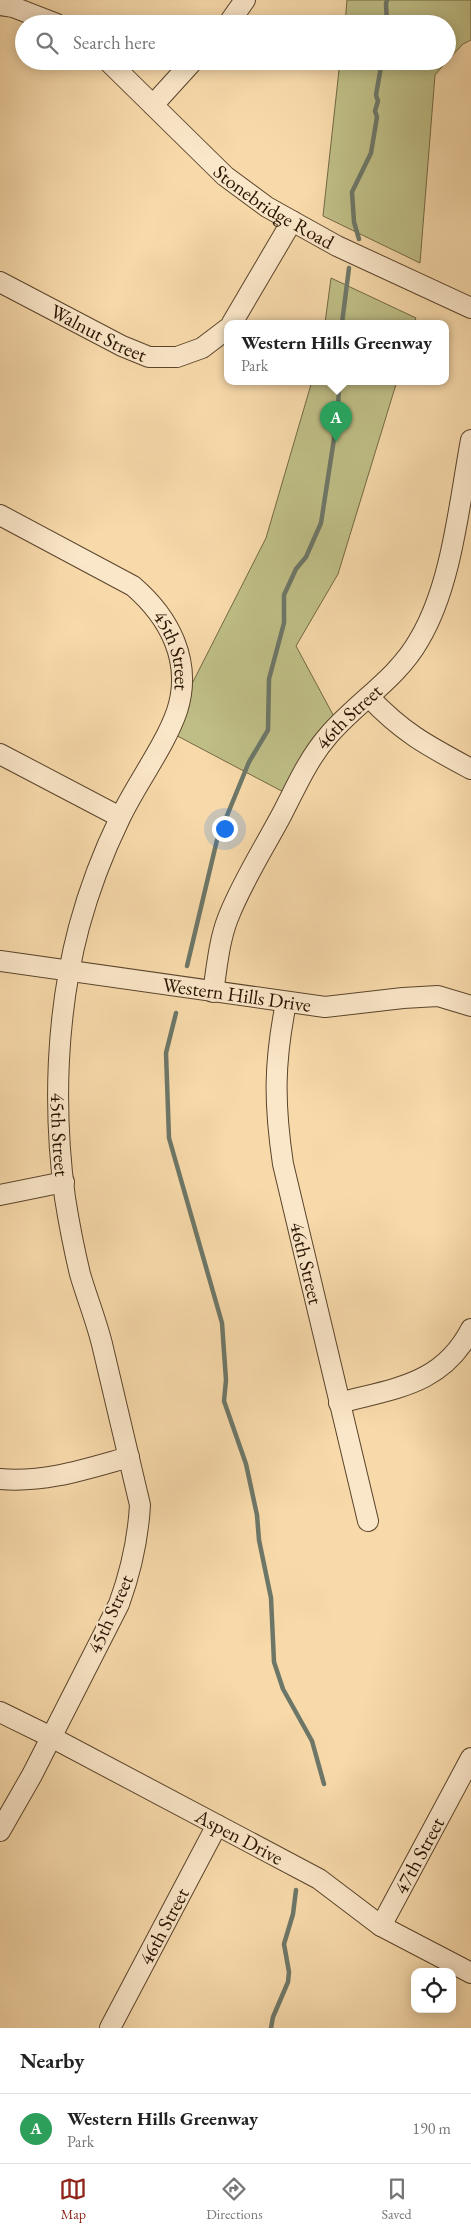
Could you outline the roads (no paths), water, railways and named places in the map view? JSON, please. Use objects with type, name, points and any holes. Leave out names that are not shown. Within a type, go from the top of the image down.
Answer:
[{"type":"street","points":[[234,15],[245,0]]},
{"type":"street","points":[[0,5],[14,7],[34,15]]},
{"type":"street","name":"Stonebridge Road","points":[[117,70],[225,176],[267,207],[398,276],[471,308]]},
{"type":"street","points":[[153,105],[186,70]]},
{"type":"street","points":[[234,320],[292,221]]},
{"type":"street","name":"Walnut Street","points":[[0,282],[122,346],[149,357],[177,357],[202,348],[224,331]]},
{"type":"street","name":"46th Street","points":[[213,992],[220,946],[228,919],[239,894],[312,758],[338,724],[403,664],[419,642],[433,616],[446,572],[471,440]]},
{"type":"street","name":"45th Street","points":[[0,515],[132,586],[165,620],[175,641],[180,664],[181,687],[177,710],[168,731],[120,817],[99,864],[79,928],[70,972],[60,1044],[58,1122],[64,1182],[80,1273],[101,1342],[140,1505],[139,1530],[128,1581],[119,1604],[51,1737],[0,1831]]},
{"type":"street","points":[[369,697],[399,727],[419,742],[471,769]]},
{"type":"street","points":[[0,754],[120,817]]},
{"type":"street","name":"Western Hills Drive","points":[[0,961],[325,1008],[403,998],[438,996],[471,1006]]},
{"type":"street","name":"46th Street","points":[[286,1003],[279,1040],[276,1078],[276,1116],[283,1164],[368,1521]]},
{"type":"street","points":[[0,1195],[64,1182]]},
{"type":"street","points":[[340,1403],[421,1380],[439,1370],[454,1355],[471,1329]]},
{"type":"street","points":[[0,1479],[18,1480],[51,1477],[129,1458]]},
{"type":"street","name":"Aspen Drive","points":[[0,1712],[51,1737],[319,1879],[381,1926],[471,1973]]},
{"type":"street","name":"47th Street","points":[[381,1926],[471,1758]]},
{"type":"street","name":"46th Street","points":[[110,2028],[217,1825]]},
{"type":"waterway","points":[[387,0],[387,15]]},
{"type":"waterway","points":[[359,239],[354,222],[352,192],[371,153],[377,117],[375,111],[378,101],[376,95],[380,70]]},
{"type":"waterway","points":[[342,320],[349,268]]},
{"type":"waterway","points":[[187,966],[217,840],[249,762],[268,730],[269,679],[284,623],[284,595],[296,569],[306,557],[321,523],[338,413],[339,385]]},
{"type":"waterway","points":[[176,1013],[166,1053],[169,1138],[222,1323],[226,1380],[224,1401],[246,1464],[257,1515],[259,1540],[271,1598],[274,1662],[283,1689],[312,1741],[324,1784]]},
{"type":"waterway","points":[[271,2028],[273,2017],[288,1982],[289,1972],[284,1944],[293,1914],[296,1890]]},
{"type":"place","name":"Western Hills Greenway","points":[[336,442]]}]
